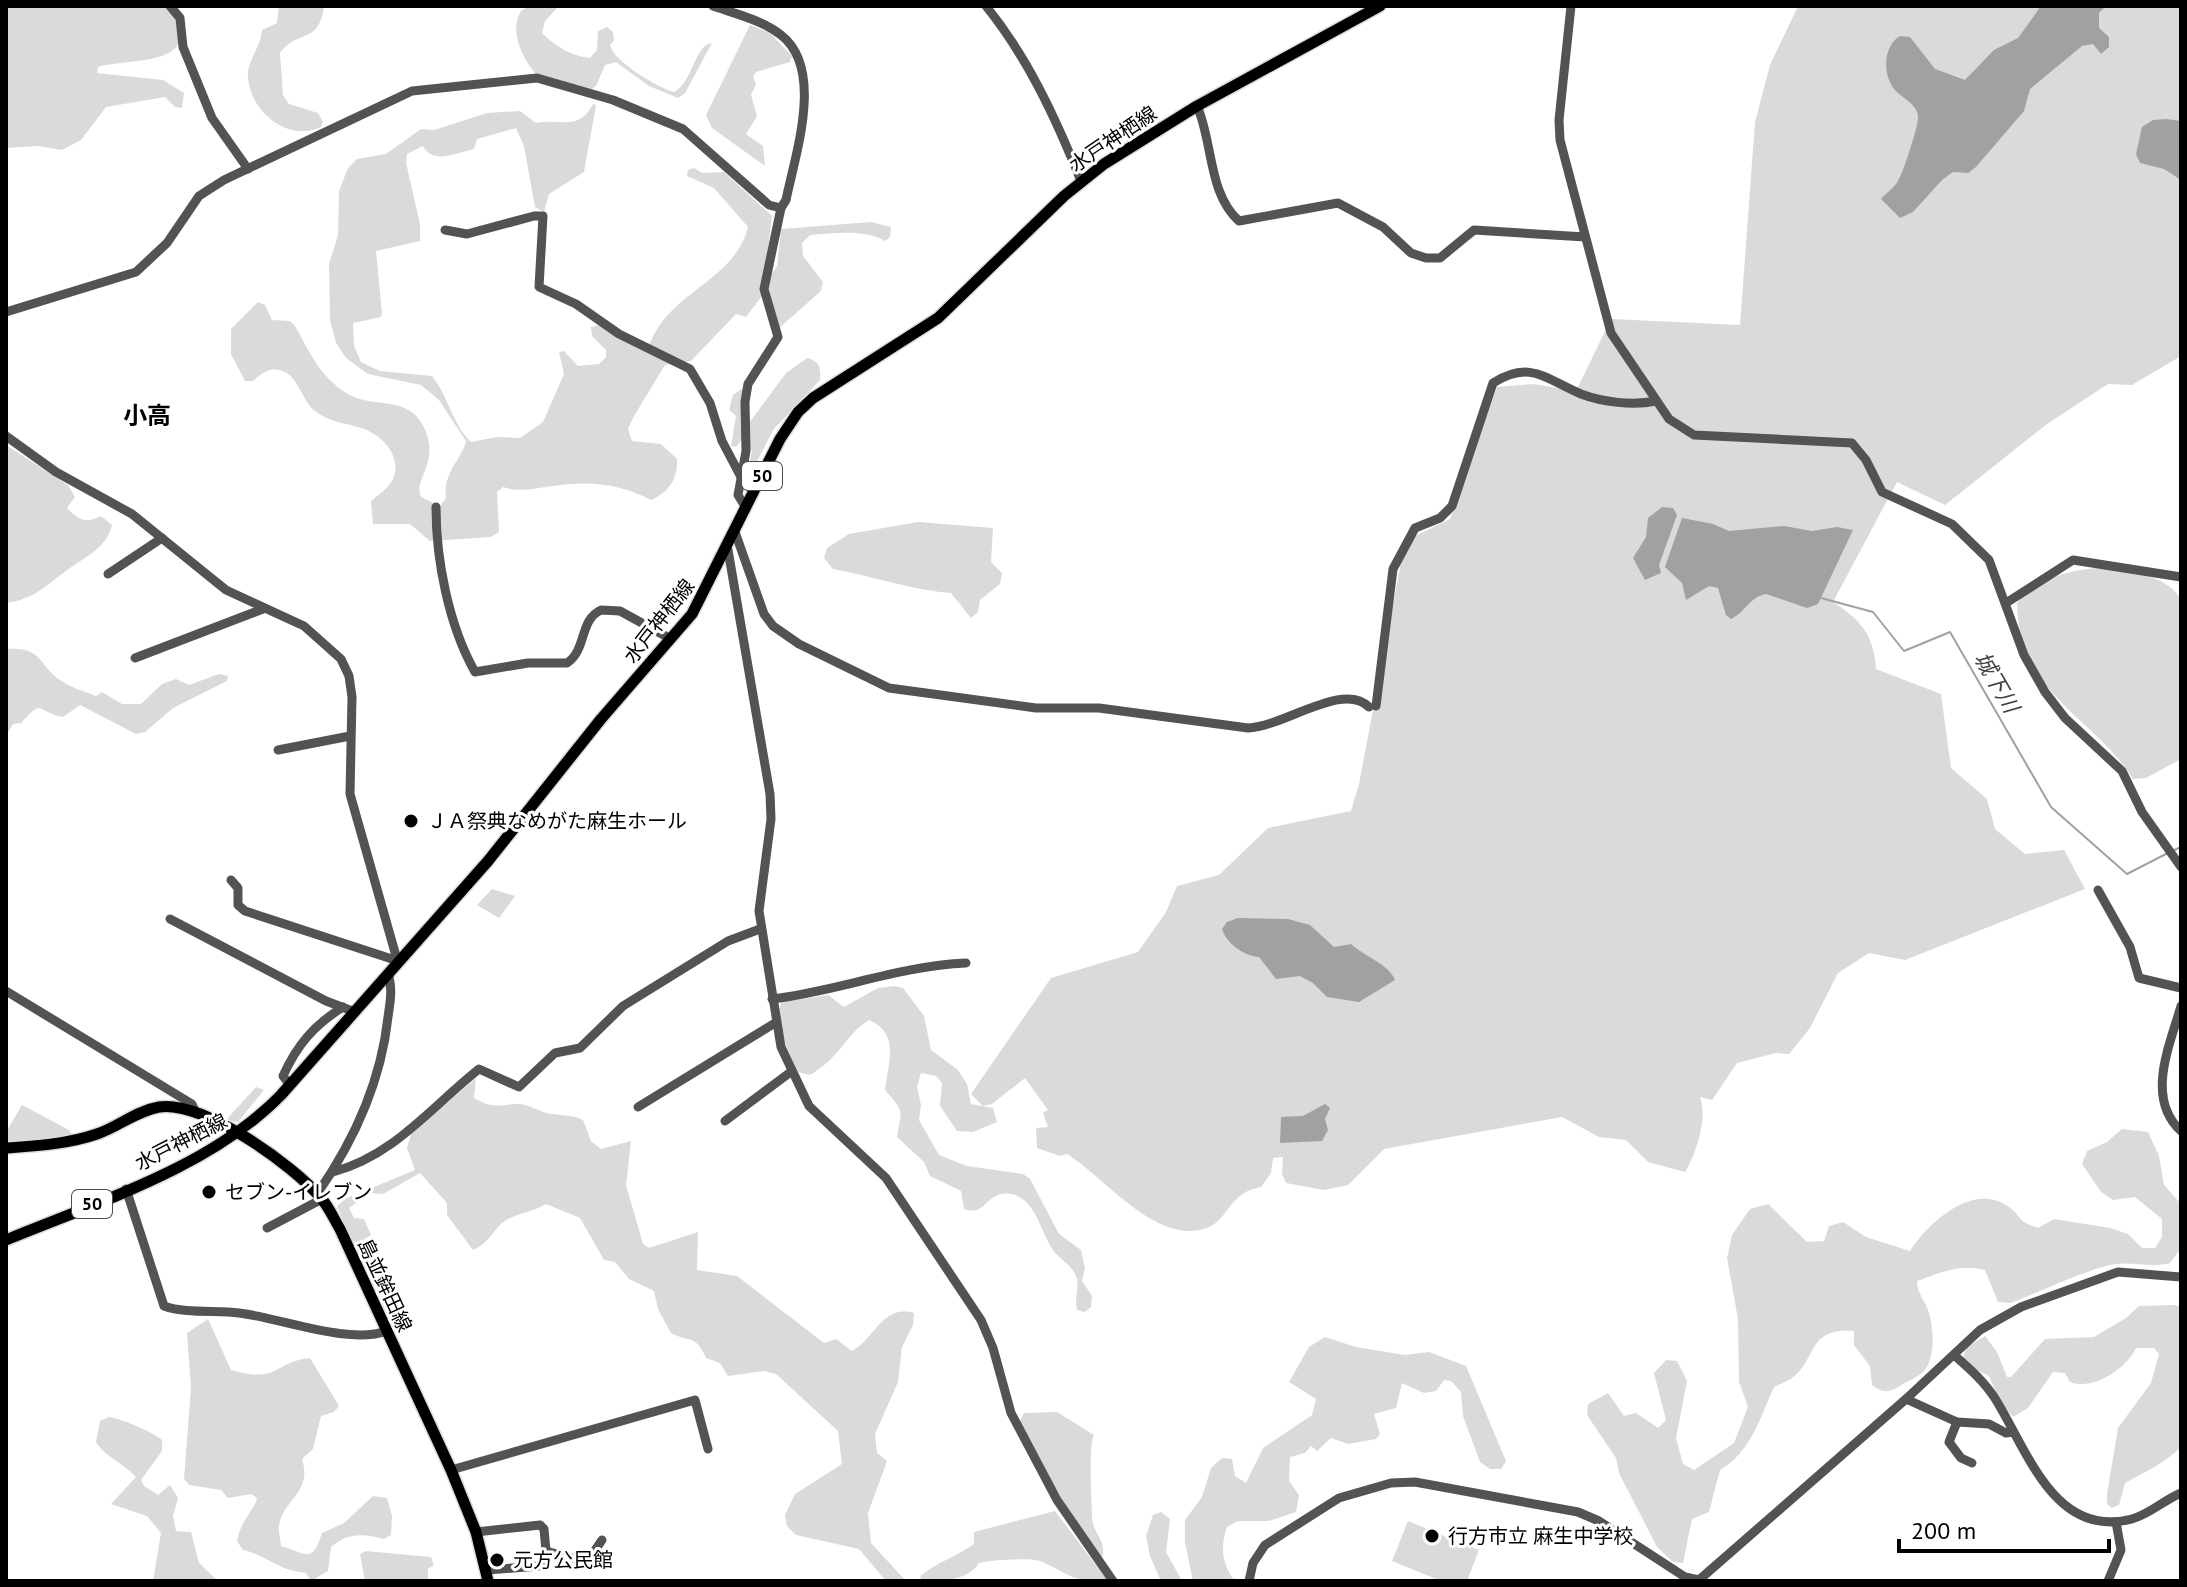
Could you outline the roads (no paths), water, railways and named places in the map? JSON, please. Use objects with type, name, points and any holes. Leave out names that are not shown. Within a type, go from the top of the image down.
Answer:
[{"type":"main road","name":"水戸神栖線","points":[[6,1240],[126,1189],[237,1135],[290,1085],[396,961],[515,831],[601,719],[699,605],[746,508],[798,412],[827,387],[901,344],[944,313],[1081,181],[1197,106],[1380,6]]},
{"type":"main road","name":"島並鉾田線","points":[[6,1148],[99,1134],[159,1107],[195,1111],[283,1164],[319,1196],[387,1331],[451,1470],[476,1532],[488,1576]]},
{"type":"street","points":[[170,6],[180,18],[183,47],[212,118],[248,169]]},
{"type":"street","points":[[713,6],[771,29],[789,43],[799,61],[805,95],[786,200],[781,208],[764,289],[778,337],[748,384],[745,402],[746,451],[738,495],[746,508]]},
{"type":"street","points":[[986,6],[1018,47],[1060,129],[1081,181]]},
{"type":"street","points":[[1564,6],[1571,6],[1559,129],[1611,333],[1656,401],[1677,427],[1694,435],[1852,443],[1866,460],[1882,492],[1960,529],[1989,560],[2024,655],[2045,692],[2065,718],[2122,771],[2142,812],[2181,867]]},
{"type":"street","points":[[6,312],[136,272],[167,243],[199,196],[248,169],[412,91],[537,78],[603,97],[683,129],[769,205],[781,208]]},
{"type":"street","points":[[1197,106],[1219,186],[1231,214],[1239,221],[1338,203],[1383,227],[1411,253],[1426,258],[1440,258],[1474,230],[1585,237]]},
{"type":"street","points":[[445,230],[467,234],[543,216],[539,287],[576,304],[619,334],[690,369],[710,403],[722,441],[741,477]]},
{"type":"street","points":[[735,532],[760,604],[773,626],[799,644],[889,688],[1036,708],[1099,708],[1248,728],[1270,727],[1339,698],[1351,696],[1372,707],[1393,569],[1415,528],[1440,518],[1452,506],[1493,383],[1502,377],[1539,372],[1595,398],[1640,404],[1656,401]]},
{"type":"street","points":[[6,436],[56,472],[132,514],[226,590],[304,626],[341,659],[351,687],[350,794],[396,961]]},
{"type":"street","points":[[436,507],[437,543],[456,625],[475,672],[528,663],[567,663],[579,652],[591,617],[601,610],[620,611],[671,639]]},
{"type":"street","points":[[108,574],[162,538]]},
{"type":"street","points":[[728,550],[771,806],[760,929],[775,1023],[792,1071],[809,1106],[820,1120],[873,1165],[897,1191],[981,1320],[993,1348],[1011,1413],[1057,1500],[1113,1581]]},
{"type":"street","points":[[2006,603],[2073,560],[2181,577]]},
{"type":"street","points":[[135,658],[263,609]]},
{"type":"street","points":[[278,750],[350,736]]},
{"type":"street","points":[[231,880],[238,888],[238,905],[245,911],[396,961]]},
{"type":"street","points":[[2098,890],[2130,947],[2139,978],[2181,988]]},
{"type":"street","points":[[170,919],[355,1012]]},
{"type":"street","points":[[333,1172],[368,1159],[400,1140],[479,1069],[519,1087],[555,1053],[580,1048],[623,1006],[728,941],[760,929]]},
{"type":"street","points":[[772,999],[820,992],[925,965],[966,963]]},
{"type":"street","points":[[267,1228],[319,1196],[360,1120],[383,1055],[391,989],[388,974]]},
{"type":"street","points":[[6,991],[192,1104],[195,1111]]},
{"type":"street","points":[[2181,1006],[2161,1083],[2164,1106],[2181,1131]]},
{"type":"street","points":[[290,1085],[283,1076],[302,1041],[318,1024],[343,1007]]},
{"type":"street","points":[[638,1107],[775,1023]]},
{"type":"street","points":[[725,1121],[792,1071]]},
{"type":"street","points":[[126,1189],[164,1306],[243,1313],[331,1331],[373,1334],[387,1331]]},
{"type":"street","points":[[1249,1581],[1253,1563],[1265,1545],[1339,1498],[1391,1483],[1415,1482],[1578,1512],[1609,1528],[1685,1577],[1699,1580],[1980,1330],[2021,1307],[2107,1275],[2130,1271],[2181,1277]]},
{"type":"street","points":[[1954,1355],[1985,1384],[2035,1473],[2078,1517],[2116,1522],[2134,1519],[2181,1493]]},
{"type":"street","points":[[1906,1399],[1957,1422],[1989,1424],[2006,1433],[2013,1432]]},
{"type":"street","points":[[451,1470],[695,1400],[708,1449]]},
{"type":"street","points":[[1957,1422],[1949,1442],[1961,1458],[1972,1463]]},
{"type":"street","points":[[2108,1581],[2121,1550],[2116,1522]]},
{"type":"street","points":[[476,1532],[540,1525],[544,1529],[544,1562],[539,1566],[488,1576]]},
{"type":"street","points":[[546,1551],[587,1562],[602,1540]]},
{"type":"waterway","name":"城下川","points":[[1821,598],[1873,612],[1904,651],[1950,632],[2051,807],[2127,874],[2166,854]]},
{"type":"waterway","name":"城下川","points":[[2172,851],[2181,847]]},
{"type":"place","name":"ＪＡ祭典なめがた麻生ホール","points":[[411,821]]},
{"type":"place","name":"セブン-イレブン","points":[[209,1192]]},
{"type":"place","name":"行方市立 麻生中学校","points":[[1432,1536]]},
{"type":"place","name":"元方公民館","points":[[497,1560]]},
{"type":"district","name":"小高","points":[[147,416]]}]
